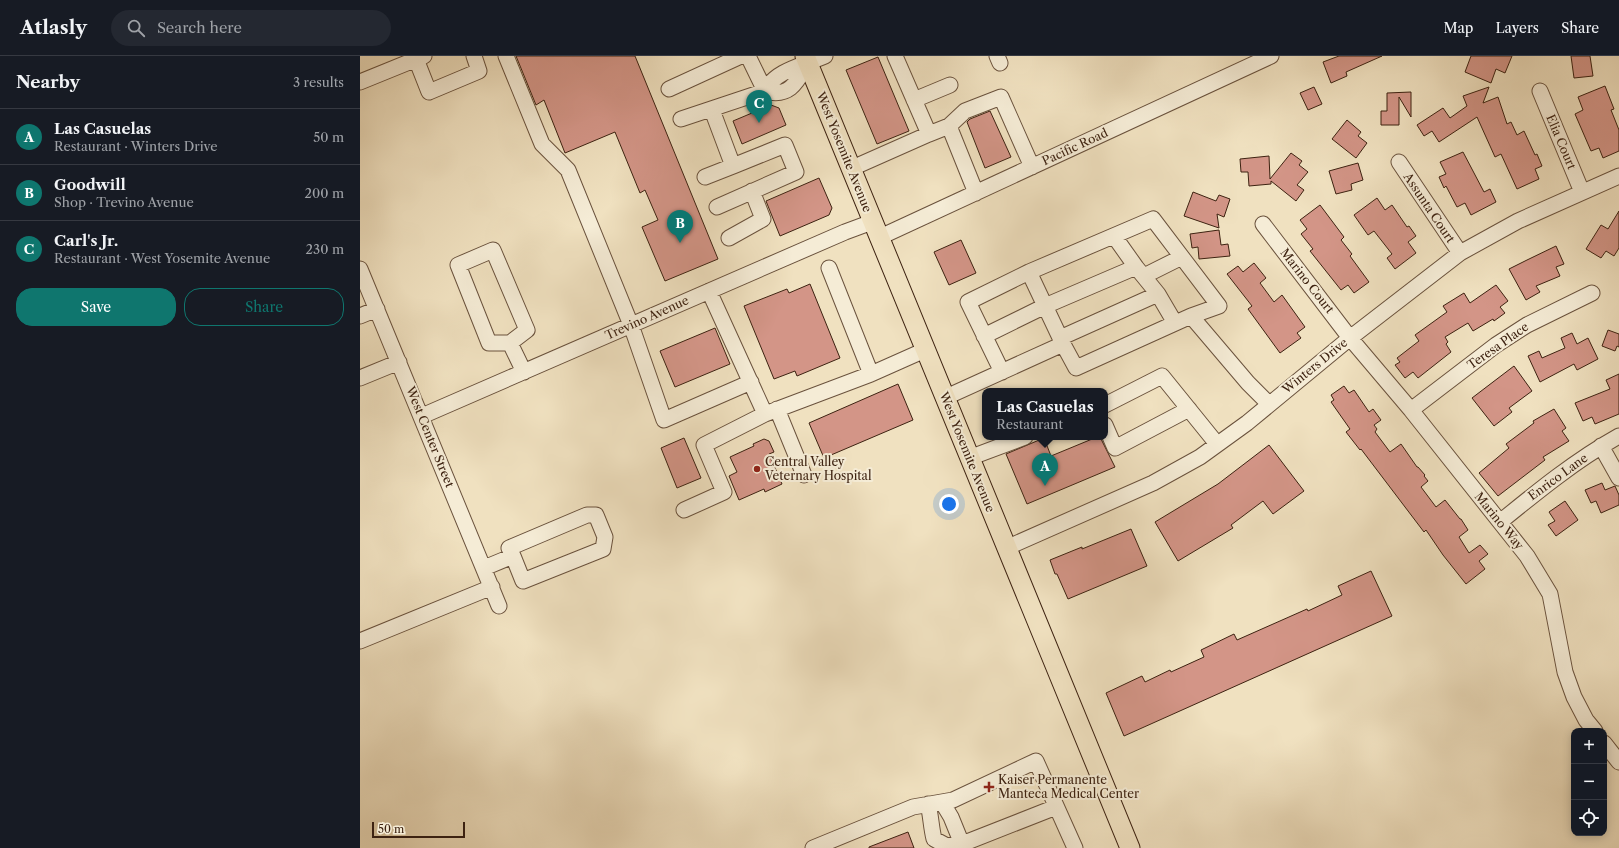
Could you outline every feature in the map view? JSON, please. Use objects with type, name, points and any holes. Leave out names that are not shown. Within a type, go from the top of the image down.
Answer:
[{"type":"main road","name":"West Yosemite Avenue","points":[[813,58],[850,169],[1130,848]]},
{"type":"street","points":[[360,82],[420,58],[429,92],[479,71],[474,56]]},
{"type":"street","points":[[506,56],[542,144],[568,170],[631,325],[664,420],[751,382]]},
{"type":"street","points":[[669,89],[741,56]]},
{"type":"street","points":[[748,56],[765,92]]},
{"type":"street","name":"Pacific Road","points":[[875,230],[976,193],[1271,56]]},
{"type":"street","points":[[765,92],[768,84],[786,72],[813,58]]},
{"type":"street","points":[[901,58],[914,100],[929,134]]},
{"type":"street","points":[[914,100],[950,85]]},
{"type":"street","name":"Elia Court","points":[[1540,91],[1582,192]]},
{"type":"street","points":[[681,120],[765,92]]},
{"type":"street","points":[[850,169],[949,126],[964,111],[1001,97],[1032,167]]},
{"type":"street","points":[[712,110],[733,166]]},
{"type":"street","points":[[949,126],[976,193]]},
{"type":"street","points":[[705,177],[785,145],[796,172],[717,207]]},
{"type":"street","name":"Assunta Court","points":[[1399,162],[1460,253]]},
{"type":"street","name":"Winters Drive","points":[[1006,548],[1153,483],[1200,456],[1269,404],[1350,338],[1460,253],[1518,221],[1619,176]]},
{"type":"street","points":[[730,238],[763,219],[752,191]]},
{"type":"street","points":[[1002,372],[968,302],[1029,272],[1154,219],[1219,306],[1191,316],[1076,368],[1029,272]]},
{"type":"street","name":"Marino Court","points":[[1262,224],[1350,338]]},
{"type":"street","name":"Trevino Avenue","points":[[422,416],[845,232],[875,230]]},
{"type":"street","points":[[1114,236],[1158,294],[1175,323]]},
{"type":"street","points":[[493,250],[527,330],[510,343],[489,343],[458,265],[493,250]]},
{"type":"street","points":[[984,336],[1045,306],[1182,257]]},
{"type":"street","points":[[829,268],[871,374]]},
{"type":"street","name":"West Center Street","points":[[360,269],[400,362],[499,606]]},
{"type":"street","points":[[709,291],[751,382],[771,411],[804,475]]},
{"type":"street","name":"Teresa Place","points":[[1411,410],[1496,345],[1527,325],[1592,293]]},
{"type":"street","points":[[944,398],[1002,372],[1158,294]]},
{"type":"street","points":[[360,316],[377,309]]},
{"type":"street","points":[[1191,316],[1248,383],[1269,404]]},
{"type":"street","name":"Marino Way","points":[[1350,338],[1411,410],[1527,556],[1550,594],[1565,672],[1574,697],[1586,720],[1593,728]]},
{"type":"street","points":[[510,343],[524,372]]},
{"type":"street","points":[[684,510],[724,492],[704,444],[771,411],[871,374],[925,350]]},
{"type":"street","points":[[360,378],[400,362]]},
{"type":"street","points":[[1108,403],[1162,376],[1217,444]]},
{"type":"street","points":[[1108,432],[1115,448],[1189,409]]},
{"type":"street","name":"Enrico Lane","points":[[1500,522],[1554,479],[1601,446],[1619,436]]},
{"type":"street","points":[[969,458],[1017,440]]},
{"type":"street","points":[[1601,446],[1619,478]]},
{"type":"street","points":[[596,515],[606,537],[603,549],[523,581],[513,556],[510,548],[587,516],[596,515]]},
{"type":"street","points":[[484,568],[513,556]]},
{"type":"street","points":[[360,641],[492,587]]},
{"type":"street","points":[[1607,747],[1619,762]]},
{"type":"street","points":[[813,848],[913,806],[952,800],[1036,761],[1075,848]]},
{"type":"street","points":[[935,803],[932,818],[934,839],[946,846],[962,844],[1056,807]]},
{"type":"street","points":[[935,803],[951,816],[962,844]]},
{"type":"building","points":[[516,56],[635,56],[718,259],[665,281],[642,227],[658,220],[645,190],[640,193],[615,132],[565,153],[544,100],[536,105]]},
{"type":"building","points":[[1339,56],[1382,56],[1346,72],[1347,76],[1331,83],[1323,62]]},
{"type":"building","points":[[1471,56],[1512,56],[1505,73],[1496,69],[1491,83],[1465,72]]},
{"type":"building","points":[[1571,56],[1590,56],[1593,76],[1574,78]]},
{"type":"building","points":[[878,57],[909,131],[877,144],[846,70]]},
{"type":"building","points":[[1605,86],[1614,109],[1611,110],[1619,130],[1619,151],[1603,158],[1599,148],[1591,151],[1575,114],[1583,110],[1578,97]]},
{"type":"building","points":[[1314,87],[1322,104],[1308,110],[1300,93]]},
{"type":"building","points":[[1489,87],[1483,103],[1498,97],[1507,124],[1511,122],[1517,135],[1524,131],[1542,166],[1535,169],[1539,179],[1517,189],[1501,154],[1495,157],[1477,117],[1439,142],[1432,131],[1424,136],[1417,125],[1443,108],[1450,118],[1467,106],[1463,96]]},
{"type":"building","points":[[1411,92],[1411,117],[1399,97],[1399,125],[1381,125],[1381,111],[1387,111],[1387,93]]},
{"type":"building","points":[[771,105],[779,108],[786,125],[742,144],[733,121]]},
{"type":"building","points":[[990,111],[1011,157],[985,168],[967,122],[970,119]]},
{"type":"building","points":[[1347,120],[1361,132],[1358,136],[1367,143],[1356,158],[1332,139]]},
{"type":"building","points":[[1463,152],[1484,192],[1490,189],[1496,202],[1471,215],[1465,203],[1457,207],[1446,186],[1444,188],[1439,177],[1446,174],[1440,162]]},
{"type":"building","points":[[1291,153],[1302,161],[1299,165],[1308,172],[1297,185],[1304,190],[1296,201],[1271,181],[1271,184],[1249,186],[1248,172],[1241,172],[1240,159],[1269,156],[1270,179]]},
{"type":"building","points":[[1358,163],[1363,180],[1351,184],[1352,190],[1336,194],[1329,171]]},
{"type":"building","points":[[819,178],[832,208],[829,215],[780,236],[766,201]]},
{"type":"building","points":[[1193,192],[1216,201],[1219,195],[1230,199],[1224,217],[1217,214],[1219,228],[1184,216]]},
{"type":"building","points":[[1377,198],[1385,210],[1392,205],[1407,227],[1409,226],[1416,236],[1408,242],[1416,253],[1395,269],[1387,258],[1392,254],[1374,231],[1368,235],[1354,215]]},
{"type":"building","points":[[1320,205],[1344,237],[1341,240],[1352,254],[1350,256],[1369,282],[1354,293],[1348,285],[1341,290],[1310,251],[1313,249],[1301,234],[1307,229],[1300,220]]},
{"type":"building","points":[[1619,211],[1619,248],[1614,256],[1606,251],[1601,258],[1586,249],[1601,225],[1608,229]]},
{"type":"building","points":[[1219,230],[1221,245],[1228,244],[1230,256],[1199,259],[1198,247],[1192,248],[1190,234]]},
{"type":"building","points":[[961,240],[976,273],[949,285],[934,252]]},
{"type":"building","points":[[1556,246],[1564,264],[1556,267],[1560,276],[1536,286],[1540,292],[1526,300],[1509,269]]},
{"type":"building","points":[[1254,263],[1266,278],[1260,283],[1274,302],[1282,295],[1305,327],[1297,333],[1301,338],[1280,353],[1248,309],[1252,306],[1227,274],[1238,266],[1243,272]]},
{"type":"building","points":[[810,284],[840,358],[797,376],[795,371],[774,379],[744,306],[787,289],[789,293]]},
{"type":"building","points":[[1496,285],[1508,301],[1500,307],[1505,313],[1494,321],[1493,319],[1473,331],[1468,323],[1445,337],[1448,342],[1446,344],[1451,352],[1418,378],[1413,372],[1405,378],[1395,365],[1400,362],[1397,358],[1419,341],[1415,335],[1447,312],[1443,306],[1464,293],[1470,303]]},
{"type":"building","points":[[715,328],[730,364],[675,387],[660,351]]},
{"type":"building","points":[[1608,330],[1619,334],[1619,347],[1617,346],[1615,351],[1602,346]]},
{"type":"building","points":[[1572,333],[1577,344],[1588,338],[1598,359],[1577,370],[1574,364],[1540,382],[1528,356],[1539,351],[1542,358],[1565,348],[1561,338]]},
{"type":"building","points":[[1514,366],[1532,391],[1509,408],[1512,412],[1494,426],[1472,398]]},
{"type":"building","points":[[1619,374],[1619,414],[1595,424],[1592,417],[1583,421],[1575,403],[1610,389],[1606,380]]},
{"type":"building","points":[[898,384],[913,420],[824,458],[809,423]]},
{"type":"building","points":[[1344,386],[1349,393],[1354,390],[1369,412],[1373,409],[1381,420],[1374,425],[1377,429],[1375,432],[1390,452],[1401,444],[1417,467],[1425,475],[1424,476],[1428,481],[1421,487],[1436,507],[1445,500],[1461,519],[1468,530],[1459,537],[1469,553],[1480,545],[1488,554],[1479,561],[1485,569],[1466,584],[1443,555],[1426,530],[1424,532],[1361,449],[1360,450],[1346,432],[1350,429],[1331,402],[1334,400],[1331,395]]},
{"type":"building","points":[[1554,409],[1566,428],[1562,431],[1569,441],[1543,457],[1545,460],[1498,496],[1479,473],[1509,448],[1506,444],[1534,423],[1533,421]]},
{"type":"building","points":[[684,438],[701,478],[677,488],[661,448]]},
{"type":"building","name":"Central Valley Veternary Hospital","points":[[764,439],[769,441],[774,452],[769,454],[782,484],[765,492],[764,489],[739,500],[729,476],[737,472],[730,457],[754,446],[753,444]]},
{"type":"building","points":[[1039,440],[1045,440],[1051,456],[1090,440],[1102,440],[1115,467],[1027,504],[1006,454]]},
{"type":"building","points":[[1269,445],[1304,491],[1273,514],[1263,501],[1231,525],[1233,528],[1178,561],[1155,522],[1218,484]]},
{"type":"building","points":[[1602,483],[1605,490],[1615,486],[1619,495],[1619,505],[1601,513],[1596,501],[1591,503],[1585,490]]},
{"type":"building","points":[[1565,501],[1578,520],[1556,536],[1548,525],[1555,521],[1549,512]]},
{"type":"building","points":[[1131,529],[1147,566],[1068,599],[1057,574],[1055,574],[1050,560]]},
{"type":"building","points":[[1371,571],[1392,616],[1124,736],[1106,693],[1142,676],[1145,682],[1170,670],[1171,672],[1204,657],[1201,650],[1234,634],[1237,640],[1307,609],[1308,611],[1342,595],[1338,586]]},
{"type":"building","points":[[908,832],[914,848],[869,848],[869,847]]},
{"type":"place","name":"Carl's Jr.","points":[[759,123]]},
{"type":"place","name":"Goodwill","points":[[680,243]]},
{"type":"place","name":"Central Valley Veternary Hospital","points":[[757,469]]},
{"type":"place","name":"Las Casuelas","points":[[1045,486]]},
{"type":"place","name":"Kaiser Permanente Manteca Medical Center","points":[[989,787]]}]
